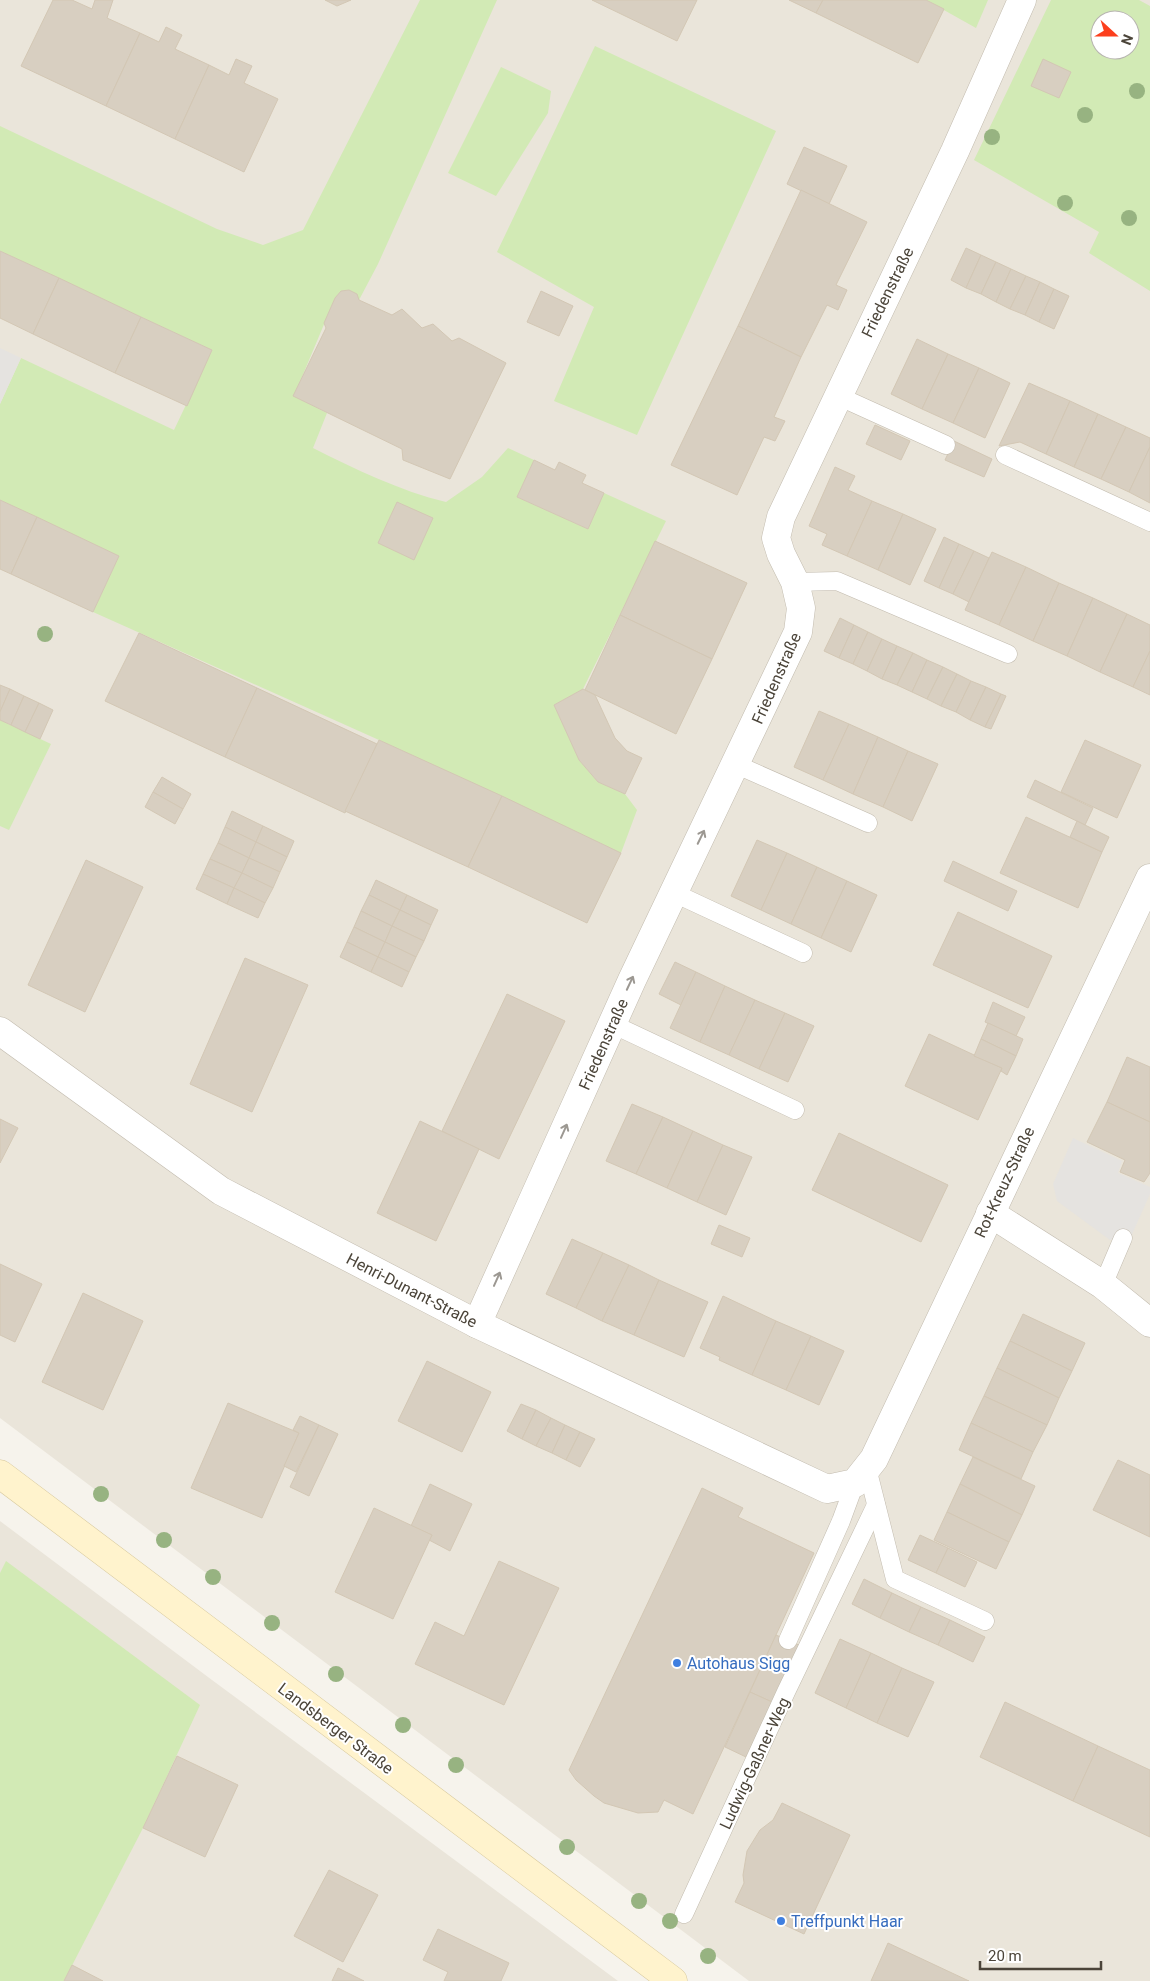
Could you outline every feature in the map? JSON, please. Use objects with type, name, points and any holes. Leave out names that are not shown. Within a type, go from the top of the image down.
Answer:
[{"type":"main road","name":"Landsberger Straße","points":[[0,1474],[673,1981]]},
{"type":"street","name":"Friedenstraße","points":[[477,1324],[612,1024],[798,632],[801,608],[795,582],[780,554],[776,538],[781,516],[955,151],[1022,0]]},
{"type":"street","name":"Rot-Kreuz-Straße","points":[[861,1476],[874,1459],[1150,878]]},
{"type":"street","name":"Henri-Dunant-Straße","points":[[0,1031],[221,1191],[477,1324],[827,1489],[861,1476]]},
{"type":"street","points":[[990,1214],[1103,1286],[1150,1323]]},
{"type":"lane","points":[[838,396],[946,445]]},
{"type":"lane","points":[[1006,455],[1150,522]]},
{"type":"lane","points":[[795,582],[837,582],[1008,654]]},
{"type":"lane","points":[[735,764],[868,823]]},
{"type":"lane","points":[[674,893],[803,953]]},
{"type":"lane","points":[[612,1024],[795,1110]]},
{"type":"lane","points":[[1103,1286],[1123,1238]]},
{"type":"lane","points":[[861,1476],[876,1505],[895,1578],[985,1621]]},
{"type":"lane","points":[[788,1640],[861,1476]]},
{"type":"lane","name":"Ludwig-Gaßner-Weg","points":[[684,1914],[782,1701],[876,1505]]},
{"type":"shaded area","points":[[0,0],[1150,0],[1150,1981],[749,1981],[0,1418]]},
{"type":"shaded area","points":[[0,348],[21,358],[0,404]]},
{"type":"shaded area","points":[[1073,1138],[1122,1161],[1118,1173],[1150,1187],[1150,1194],[1129,1241],[1123,1238],[1110,1240],[1057,1201],[1053,1184]]},
{"type":"shaded area","points":[[0,1521],[212,1680],[618,1981],[0,1981]]},
{"type":"green space","points":[[420,0],[497,0],[378,264],[359,300],[349,290],[341,291],[335,298],[294,396],[327,413],[313,448],[361,471],[412,492],[446,502],[482,477],[508,448],[534,460],[517,497],[588,529],[604,493],[666,521],[583,689],[554,705],[579,760],[598,782],[625,794],[637,810],[621,853],[379,740],[93,612],[119,556],[0,500],[0,404],[21,358],[174,430],[212,350],[0,251],[0,126],[217,229],[263,245],[303,230]]},
{"type":"green space","points":[[926,0],[988,0],[976,28]]},
{"type":"green space","points":[[1051,0],[1139,0],[1150,6],[1150,291],[1089,253],[1099,232],[974,160]]},
{"type":"green space","points":[[595,46],[776,131],[637,435],[554,401],[594,307],[497,252]]},
{"type":"green space","points":[[501,67],[551,91],[548,113],[496,196],[448,173]]},
{"type":"green space","points":[[0,720],[51,744],[9,830],[0,826]]},
{"type":"green space","points":[[6,1561],[200,1705],[143,1828],[64,1981],[0,1981],[0,1573]]},
{"type":"building","points":[[53,0],[72,0],[92,9],[95,0],[113,0],[107,18],[140,33],[106,106],[21,66]]},
{"type":"building","points":[[325,0],[351,0],[337,6]]},
{"type":"building","points":[[592,0],[697,0],[677,41]]},
{"type":"building","points":[[789,0],[823,0],[816,13]]},
{"type":"building","points":[[823,0],[926,0],[944,9],[918,63],[816,13]]},
{"type":"building","points":[[166,27],[182,35],[175,49],[209,65],[175,139],[106,106],[140,33],[159,42]]},
{"type":"building","points":[[236,59],[252,66],[244,83],[278,99],[244,172],[175,139],[209,65],[229,75]]},
{"type":"building","points":[[1043,59],[1071,72],[1059,98],[1031,86]]},
{"type":"building","points":[[804,147],[847,166],[829,204],[787,184]]},
{"type":"building","points":[[801,190],[867,222],[836,285],[847,290],[838,310],[827,305],[801,357],[738,326]]},
{"type":"building","points":[[966,248],[981,255],[966,288],[951,280]]},
{"type":"building","points":[[0,251],[59,278],[33,334],[0,318]]},
{"type":"building","points":[[981,255],[996,262],[981,294],[966,288]]},
{"type":"building","points":[[996,262],[1011,269],[996,302],[981,294]]},
{"type":"building","points":[[1011,269],[1026,276],[1010,309],[996,302]]},
{"type":"building","points":[[1026,276],[1040,282],[1025,315],[1010,309]]},
{"type":"building","points":[[59,278],[141,317],[115,373],[33,334]]},
{"type":"building","points":[[1040,282],[1054,289],[1039,322],[1025,315]]},
{"type":"building","points":[[1054,289],[1069,296],[1054,329],[1039,322]]},
{"type":"building","points":[[349,290],[357,294],[359,300],[392,315],[402,309],[422,328],[433,324],[452,341],[459,338],[506,363],[450,479],[403,460],[402,449],[293,396],[326,328],[324,323],[335,298],[341,291]]},
{"type":"building","points":[[541,291],[573,306],[559,336],[527,322]]},
{"type":"building","points":[[141,317],[212,350],[187,406],[115,373]]},
{"type":"building","points":[[738,326],[801,357],[774,417],[785,421],[775,441],[764,437],[737,495],[671,465]]},
{"type":"building","points":[[917,339],[948,354],[922,409],[891,394]]},
{"type":"building","points":[[948,354],[979,368],[953,423],[922,409]]},
{"type":"building","points":[[979,368],[1010,383],[985,438],[953,423]]},
{"type":"building","points":[[1029,383],[1070,401],[1046,454],[1020,442],[999,446]]},
{"type":"building","points":[[1070,401],[1098,414],[1074,467],[1046,454]]},
{"type":"building","points":[[1098,414],[1126,427],[1101,479],[1074,467]]},
{"type":"building","points":[[875,425],[910,441],[901,460],[866,444]]},
{"type":"building","points":[[1126,427],[1150,438],[1150,447],[1129,492],[1101,479]]},
{"type":"building","points":[[954,441],[992,459],[984,477],[945,460]]},
{"type":"building","points":[[1150,447],[1150,503],[1129,492]]},
{"type":"building","points":[[534,460],[555,470],[559,462],[586,475],[582,483],[604,493],[588,529],[517,497]]},
{"type":"building","points":[[835,467],[855,476],[848,490],[872,501],[847,556],[822,545],[827,534],[809,526]]},
{"type":"building","points":[[0,500],[37,517],[11,574],[0,569]]},
{"type":"building","points":[[872,501],[903,514],[878,570],[847,556]]},
{"type":"building","points":[[397,502],[433,518],[414,560],[378,543]]},
{"type":"building","points":[[903,514],[936,529],[910,585],[878,570]]},
{"type":"building","points":[[37,517],[119,556],[93,612],[11,574]]},
{"type":"building","points":[[944,537],[959,544],[939,588],[924,581]]},
{"type":"building","points":[[655,541],[747,583],[712,659],[620,615]]},
{"type":"building","points":[[959,544],[974,551],[953,594],[939,588]]},
{"type":"building","points":[[974,551],[989,558],[969,602],[953,594]]},
{"type":"building","points":[[992,552],[1026,567],[999,625],[965,610]]},
{"type":"building","points":[[1026,567],[1059,583],[1033,641],[999,625]]},
{"type":"building","points":[[1059,583],[1093,598],[1067,656],[1033,641]]},
{"type":"building","points":[[1093,598],[1127,614],[1100,672],[1067,656]]},
{"type":"building","points":[[1127,614],[1150,625],[1150,651],[1133,687],[1100,672]]},
{"type":"building","points":[[620,615],[712,659],[676,734],[585,690]]},
{"type":"building","points":[[840,618],[854,625],[839,658],[824,651]]},
{"type":"building","points":[[854,625],[868,632],[853,664],[839,658]]},
{"type":"building","points":[[868,632],[882,639],[867,671],[853,664]]},
{"type":"building","points":[[139,633],[257,688],[225,757],[105,701]]},
{"type":"building","points":[[882,639],[897,646],[882,679],[867,671]]},
{"type":"building","points":[[897,646],[913,653],[897,685],[882,679]]},
{"type":"building","points":[[1150,651],[1150,695],[1133,687]]},
{"type":"building","points":[[913,653],[927,660],[912,692],[897,685]]},
{"type":"building","points":[[927,660],[943,667],[927,699],[912,692]]},
{"type":"building","points":[[943,667],[957,674],[941,706],[927,699]]},
{"type":"building","points":[[957,674],[971,681],[956,712],[941,706]]},
{"type":"building","points":[[971,681],[986,687],[970,720],[956,712]]},
{"type":"building","points":[[0,685],[10,689],[0,712]]},
{"type":"building","points":[[986,687],[1001,694],[985,727],[970,720]]},
{"type":"building","points":[[257,688],[377,744],[345,813],[225,757]]},
{"type":"building","points":[[10,689],[24,696],[11,725],[0,720],[0,712]]},
{"type":"building","points":[[583,689],[595,695],[615,738],[627,751],[642,758],[625,794],[598,782],[579,760],[554,705]]},
{"type":"building","points":[[1001,694],[1006,696],[991,729],[985,727]]},
{"type":"building","points":[[24,696],[39,703],[25,732],[11,725]]},
{"type":"building","points":[[39,703],[53,710],[40,739],[25,732]]},
{"type":"building","points":[[819,711],[849,724],[823,780],[794,767]]},
{"type":"building","points":[[849,724],[878,737],[853,794],[823,780]]},
{"type":"building","points":[[878,737],[908,751],[883,807],[853,794]]},
{"type":"building","points":[[379,740],[502,796],[468,867],[345,811]]},
{"type":"building","points":[[1085,740],[1141,765],[1117,818],[1061,792]]},
{"type":"building","points":[[908,751],[938,764],[912,821],[883,807]]},
{"type":"building","points":[[162,777],[191,794],[183,809],[153,792]]},
{"type":"building","points":[[1035,780],[1093,808],[1085,825],[1027,797]]},
{"type":"building","points":[[153,792],[183,809],[175,824],[145,807]]},
{"type":"building","points":[[502,796],[621,853],[587,923],[468,867]]},
{"type":"building","points":[[232,811],[263,826],[256,842],[225,827]]},
{"type":"building","points":[[1026,817],[1102,852],[1078,908],[1000,873]]},
{"type":"building","points":[[1077,821],[1109,837],[1102,852],[1070,837]]},
{"type":"building","points":[[263,826],[294,841],[287,857],[256,842]]},
{"type":"building","points":[[225,827],[256,842],[249,858],[218,843]]},
{"type":"building","points":[[757,840],[787,853],[761,910],[731,896]]},
{"type":"building","points":[[256,842],[287,857],[280,872],[249,858]]},
{"type":"building","points":[[218,843],[249,858],[242,873],[210,859]]},
{"type":"building","points":[[787,853],[817,867],[791,924],[761,910]]},
{"type":"building","points":[[249,858],[280,872],[273,888],[242,873]]},
{"type":"building","points":[[210,859],[242,873],[234,888],[203,874]]},
{"type":"building","points":[[86,860],[143,887],[85,1012],[28,985]]},
{"type":"building","points":[[953,861],[1017,891],[1008,911],[944,881]]},
{"type":"building","points":[[817,867],[847,881],[821,938],[791,924]]},
{"type":"building","points":[[242,873],[273,888],[265,903],[234,888]]},
{"type":"building","points":[[203,874],[234,888],[227,904],[196,889]]},
{"type":"building","points":[[376,880],[407,895],[400,910],[369,895]]},
{"type":"building","points":[[847,881],[877,895],[851,952],[821,938]]},
{"type":"building","points":[[234,888],[265,903],[258,918],[227,904]]},
{"type":"building","points":[[369,895],[400,910],[392,926],[361,911]]},
{"type":"building","points":[[407,895],[438,910],[431,925],[400,910]]},
{"type":"building","points":[[400,910],[431,925],[424,941],[392,926]]},
{"type":"building","points":[[361,911],[392,926],[385,942],[354,927]]},
{"type":"building","points":[[958,912],[1052,956],[1028,1008],[933,965]]},
{"type":"building","points":[[392,926],[424,941],[416,957],[385,942]]},
{"type":"building","points":[[354,927],[385,942],[378,957],[347,942]]},
{"type":"building","points":[[347,942],[378,957],[371,972],[340,957]]},
{"type":"building","points":[[385,942],[416,957],[409,972],[378,957]]},
{"type":"building","points":[[378,957],[409,972],[402,987],[371,972]]},
{"type":"building","points":[[245,958],[308,985],[252,1112],[190,1084]]},
{"type":"building","points":[[675,962],[696,972],[681,1005],[659,994]]},
{"type":"building","points":[[696,972],[725,986],[700,1042],[670,1028]]},
{"type":"building","points":[[725,986],[755,1000],[729,1055],[700,1042]]},
{"type":"building","points":[[507,994],[565,1021],[499,1159],[442,1131]]},
{"type":"building","points":[[755,1000],[785,1013],[759,1069],[729,1055]]},
{"type":"building","points":[[993,1002],[1025,1017],[1016,1036],[985,1022]]},
{"type":"building","points":[[785,1013],[814,1026],[788,1082],[759,1069]]},
{"type":"building","points":[[988,1023],[1023,1039],[1016,1056],[981,1039]]},
{"type":"building","points":[[929,1034],[1002,1068],[978,1120],[905,1086]]},
{"type":"building","points":[[981,1039],[1016,1056],[1007,1075],[1001,1071],[1002,1068],[974,1056]]},
{"type":"building","points":[[1127,1057],[1150,1067],[1150,1122],[1107,1102]]},
{"type":"building","points":[[1107,1102],[1150,1122],[1150,1173],[1144,1182],[1120,1172],[1125,1160],[1087,1142]]},
{"type":"building","points":[[632,1104],[663,1117],[636,1174],[606,1161]]},
{"type":"building","points":[[663,1117],[693,1131],[667,1188],[636,1174]]},
{"type":"building","points":[[0,1119],[18,1128],[0,1163]]},
{"type":"building","points":[[420,1121],[479,1149],[436,1241],[377,1213]]},
{"type":"building","points":[[693,1131],[723,1145],[697,1202],[667,1188]]},
{"type":"building","points":[[839,1133],[948,1185],[921,1242],[812,1190]]},
{"type":"building","points":[[723,1145],[752,1157],[726,1215],[697,1202]]},
{"type":"building","points":[[719,1225],[750,1238],[742,1257],[711,1244]]},
{"type":"building","points":[[572,1239],[603,1253],[576,1308],[546,1294]]},
{"type":"building","points":[[603,1253],[629,1265],[602,1321],[576,1308]]},
{"type":"building","points":[[0,1264],[42,1284],[15,1342],[0,1335]]},
{"type":"building","points":[[629,1265],[659,1280],[634,1335],[602,1321]]},
{"type":"building","points":[[659,1280],[708,1302],[684,1357],[634,1335]]},
{"type":"building","points":[[83,1293],[143,1321],[103,1410],[42,1382]]},
{"type":"building","points":[[723,1296],[776,1321],[752,1375],[719,1360],[720,1357],[700,1348]]},
{"type":"building","points":[[1023,1314],[1085,1343],[1072,1371],[1010,1341]]},
{"type":"building","points":[[776,1321],[811,1336],[786,1390],[752,1375]]},
{"type":"building","points":[[811,1336],[844,1351],[819,1405],[786,1390]]},
{"type":"building","points":[[1010,1341],[1072,1371],[1059,1398],[997,1368]]},
{"type":"building","points":[[427,1361],[491,1392],[462,1452],[398,1421]]},
{"type":"building","points":[[997,1368],[1059,1398],[1047,1425],[984,1396]]},
{"type":"building","points":[[984,1396],[1047,1425],[1033,1452],[971,1423]]},
{"type":"building","points":[[228,1403],[299,1433],[262,1518],[191,1488]]},
{"type":"building","points":[[521,1404],[536,1410],[522,1439],[507,1431]]},
{"type":"building","points":[[536,1410],[551,1418],[536,1446],[522,1439]]},
{"type":"building","points":[[300,1416],[319,1425],[296,1472],[284,1466],[299,1433],[293,1430]]},
{"type":"building","points":[[551,1418],[565,1425],[552,1453],[536,1446]]},
{"type":"building","points":[[971,1423],[1033,1452],[1021,1479],[959,1450]]},
{"type":"building","points":[[319,1425],[338,1434],[309,1496],[290,1487]]},
{"type":"building","points":[[565,1425],[580,1432],[566,1460],[552,1453]]},
{"type":"building","points":[[580,1432],[595,1439],[580,1467],[566,1460]]},
{"type":"building","points":[[973,1457],[1035,1486],[1022,1515],[960,1484]]},
{"type":"building","points":[[1118,1460],[1150,1475],[1150,1537],[1093,1510]]},
{"type":"building","points":[[430,1484],[472,1504],[450,1551],[429,1540],[432,1535],[411,1526]]},
{"type":"building","points":[[960,1484],[1022,1515],[1009,1542],[947,1512]]},
{"type":"building","points":[[702,1488],[743,1508],[738,1517],[814,1553],[693,1814],[664,1800],[658,1812],[638,1813],[604,1803],[576,1780],[569,1770]]},
{"type":"building","points":[[374,1508],[432,1535],[393,1619],[335,1592]]},
{"type":"building","points":[[947,1512],[1009,1542],[996,1569],[934,1540]]},
{"type":"building","points":[[920,1535],[948,1548],[936,1573],[908,1560]]},
{"type":"building","points":[[948,1548],[977,1562],[965,1587],[936,1573]]},
{"type":"building","points":[[499,1561],[559,1588],[504,1705],[415,1664],[435,1622],[464,1636]]},
{"type":"building","points":[[864,1579],[892,1593],[880,1618],[852,1604]]},
{"type":"building","points":[[892,1593],[921,1607],[909,1632],[880,1618]]},
{"type":"building","points":[[921,1607],[950,1620],[938,1645],[909,1632]]},
{"type":"building","points":[[950,1620],[985,1637],[973,1662],[938,1645]]},
{"type":"building","points":[[776,1635],[799,1645],[772,1702],[750,1692]]},
{"type":"building","points":[[840,1639],[871,1653],[846,1708],[815,1693]]},
{"type":"building","points":[[871,1653],[902,1668],[877,1723],[846,1708]]},
{"type":"building","points":[[902,1668],[934,1682],[908,1737],[877,1723]]},
{"type":"building","points":[[750,1692],[772,1702],[746,1757],[725,1747]]},
{"type":"building","points":[[1005,1702],[1098,1746],[1073,1801],[980,1757]]},
{"type":"building","points":[[1098,1746],[1150,1770],[1150,1837],[1073,1801]]},
{"type":"building","points":[[177,1756],[238,1785],[205,1857],[143,1828]]},
{"type":"building","points":[[782,1803],[850,1835],[804,1934],[735,1902],[744,1883],[743,1875],[747,1851],[760,1830],[773,1820]]},
{"type":"building","points":[[329,1870],[378,1895],[343,1962],[294,1936]]},
{"type":"building","points":[[438,1929],[509,1963],[501,1981],[444,1981],[448,1972],[423,1960]]},
{"type":"building","points":[[888,1943],[969,1981],[871,1981]]},
{"type":"building","points":[[72,1965],[103,1981],[64,1981]]},
{"type":"building","points":[[338,1968],[364,1981],[332,1981]]},
{"type":"place","name":"Autohaus Sigg","points":[[677,1663]]},
{"type":"place","name":"Treffpunkt Haar","points":[[781,1921]]}]
